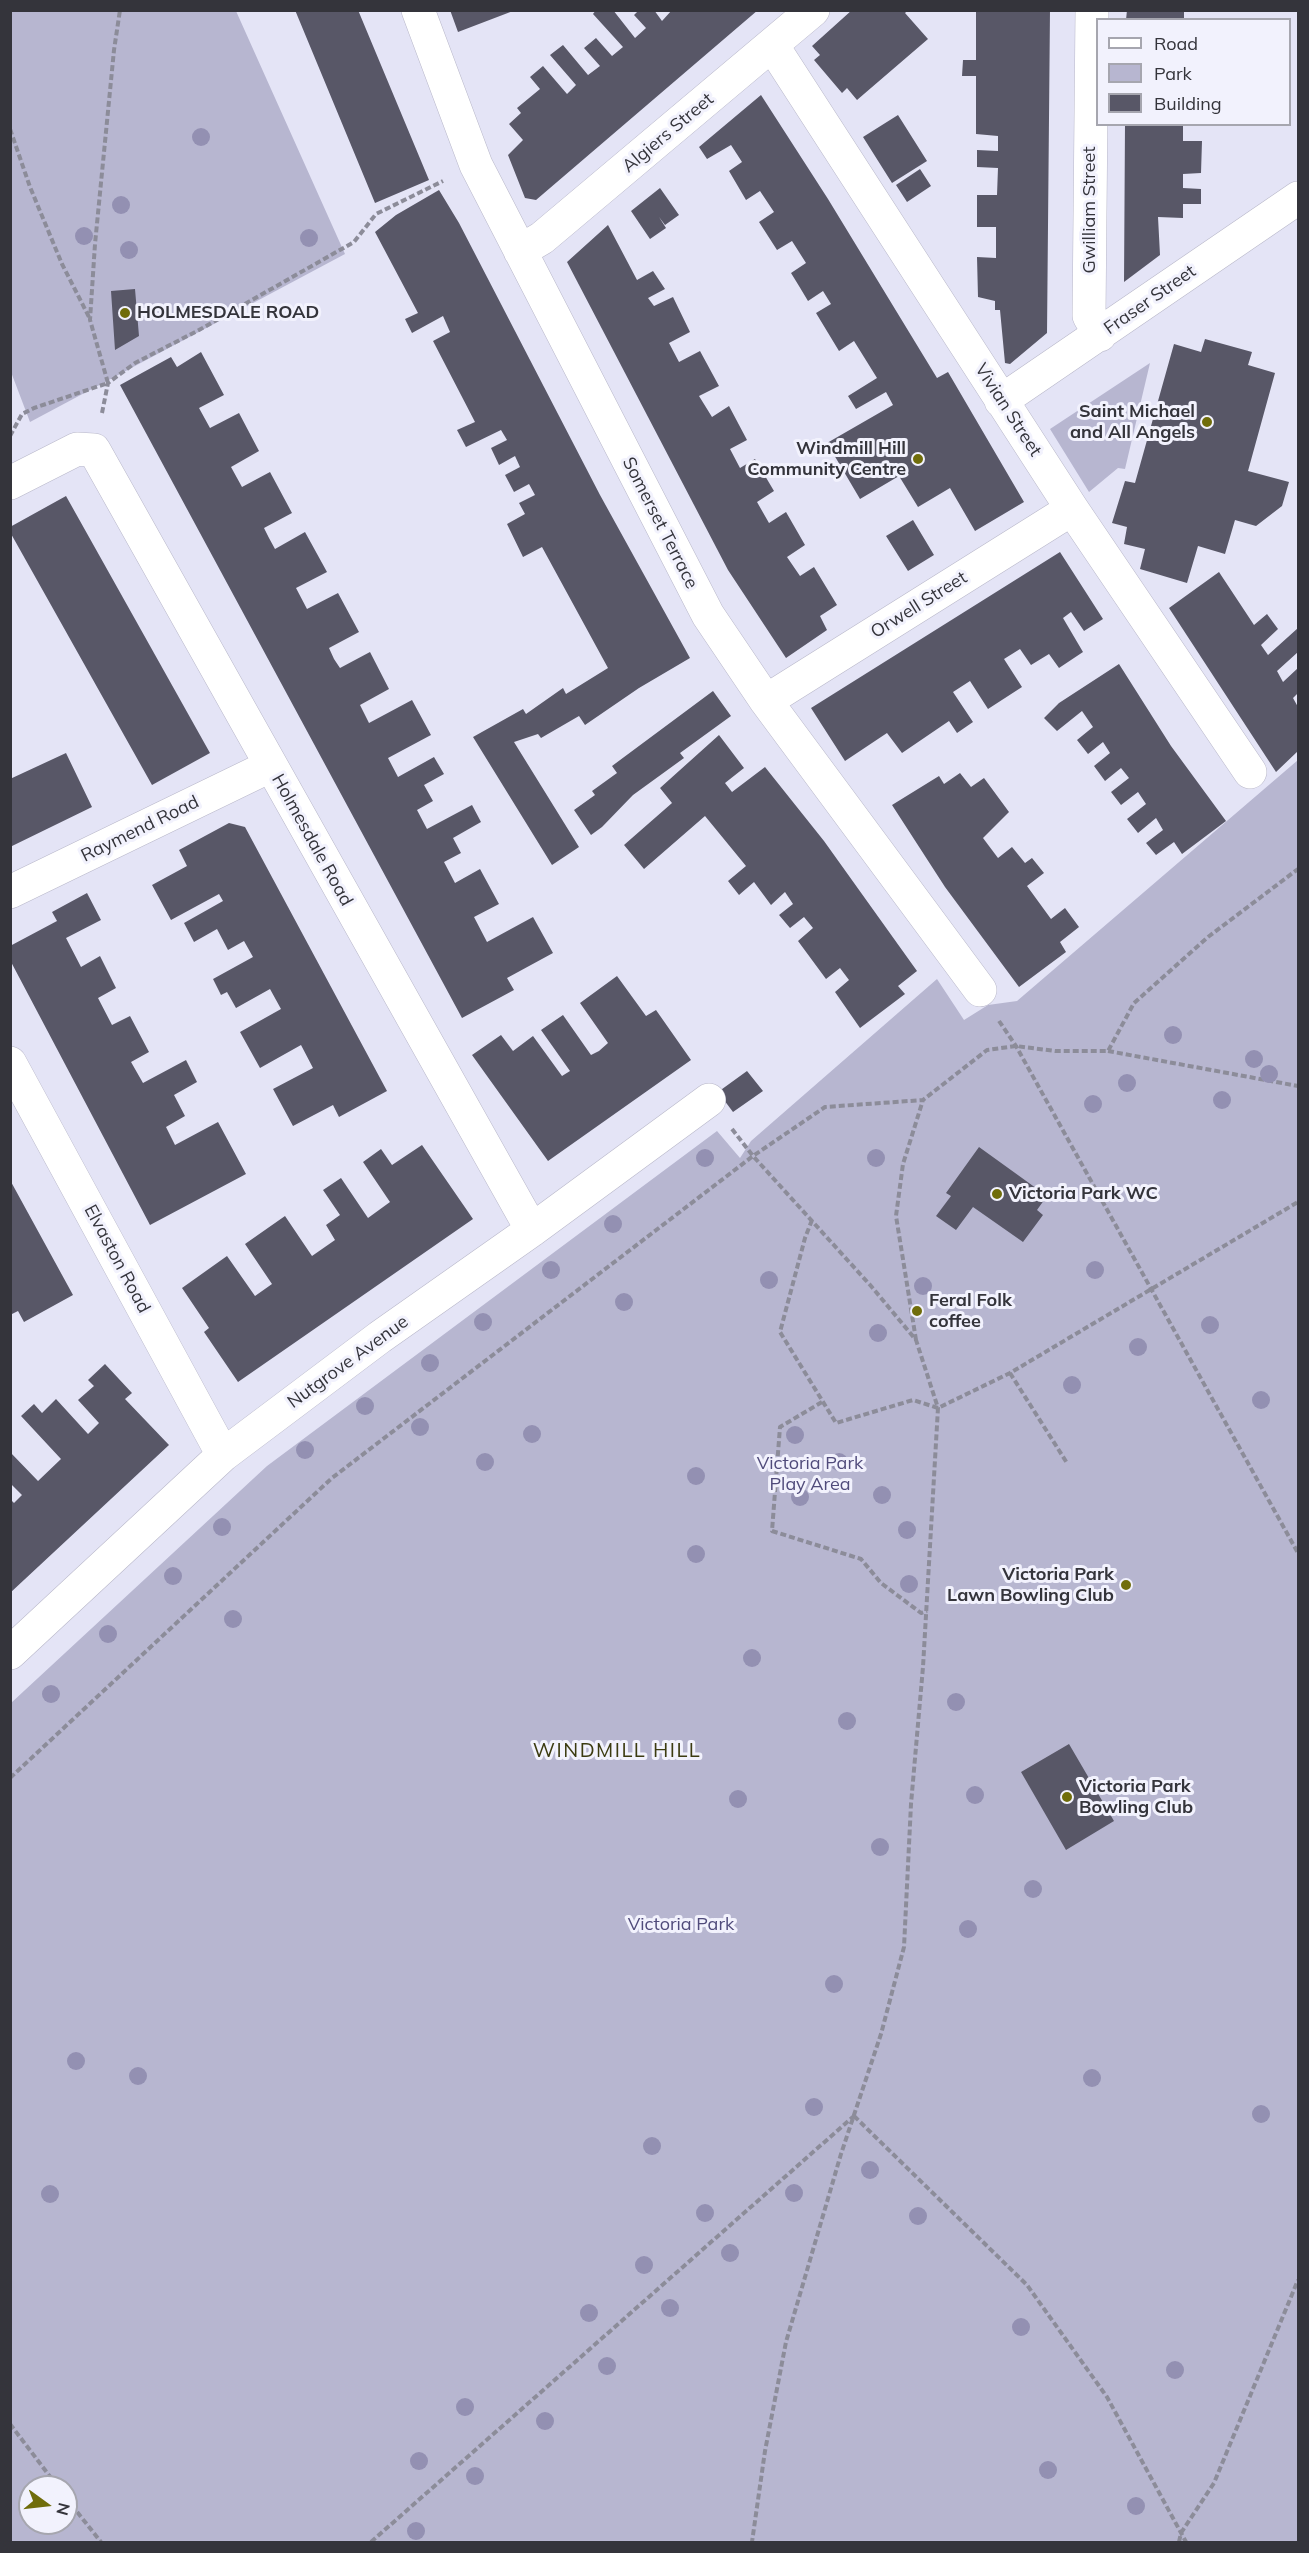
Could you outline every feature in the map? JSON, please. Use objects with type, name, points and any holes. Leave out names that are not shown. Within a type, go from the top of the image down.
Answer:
[{"type":"street","name":"Somerset Terrace","points":[[418,10],[476,165],[708,615],[766,701],[980,990]]},
{"type":"street","name":"Algiers Street","points":[[520,251],[543,238],[813,10]]},
{"type":"street","name":"Gwilliam Street","points":[[1092,10],[1089,316],[1100,335]]},
{"type":"street","name":"Vivian Street","points":[[772,45],[1072,509],[1250,772]]},
{"type":"street","name":"Fraser Street","points":[[1001,400],[1299,198]]},
{"type":"street","points":[[10,483],[76,449],[94,450]]},
{"type":"street","name":"Holmesdale Road","points":[[94,450],[532,1230]]},
{"type":"street","name":"Orwell Street","points":[[766,701],[1072,509]]},
{"type":"street","name":"Raymend Road","points":[[10,892],[270,766]]},
{"type":"street","name":"Elvaston Road","points":[[10,1063],[223,1455]]},
{"type":"street","name":"Nutgrove Avenue","points":[[10,1653],[223,1455],[380,1337],[532,1230],[709,1100]]},
{"type":"path","points":[[90,320],[95,244],[120,10]]},
{"type":"path","points":[[10,129],[30,187],[62,264],[90,320],[108,383],[94,450]]},
{"type":"path","points":[[10,436],[22,414],[108,383],[146,356],[199,330],[354,242],[376,214],[476,165]]},
{"type":"path","points":[[1108,1051],[1134,1003],[1208,937],[1299,870]]},
{"type":"path","points":[[1016,1046],[1299,1553]]},
{"type":"path","points":[[10,1778],[333,1478],[753,1156],[825,1107],[923,1100],[987,1050],[1016,1046],[1055,1051],[1108,1051],[1299,1086]]},
{"type":"path","points":[[709,1100],[753,1156],[916,1340]]},
{"type":"path","points":[[752,2542],[765,2451],[786,2342],[881,2034],[904,1947],[911,1804],[927,1611],[938,1408],[916,1340],[896,1216],[903,1164],[923,1100]]},
{"type":"path","points":[[812,1220],[780,1332],[836,1423],[913,1400],[938,1408],[1010,1373],[1299,1202]]},
{"type":"path","points":[[1010,1373],[1067,1463]]},
{"type":"path","points":[[822,1402],[780,1427],[772,1531],[861,1559],[881,1583],[921,1613],[927,1611]]},
{"type":"path","points":[[854,2116],[1027,2285],[1107,2397],[1186,2542]]},
{"type":"path","points":[[370,2542],[854,2116]]},
{"type":"path","points":[[1179,2542],[1181,2533],[1215,2483],[1299,2280]]},
{"type":"path","points":[[10,2424],[49,2475]]},
{"type":"path","points":[[78,2513],[101,2542]]},
{"type":"green space","points":[[11,11],[236,11],[345,254],[30,422],[11,372]]},
{"type":"green space","points":[[1150,363],[1125,469],[1118,468],[1089,492],[1050,429]]},
{"type":"green space","name":"Victoria Park","points":[[1298,760],[1298,2542],[11,2542],[11,1703],[267,1466],[717,1131],[740,1158],[751,1141],[937,979],[964,1020],[988,1005],[1017,1001]]},
{"type":"building","points":[[295,10],[358,10],[429,180],[375,203]]},
{"type":"building","points":[[450,10],[512,10],[513,11],[458,32]]},
{"type":"building","points":[[596,10],[613,10],[635,38],[646,28],[634,15],[639,10],[654,10],[662,21],[672,10],[758,10],[536,200],[525,198],[508,155],[523,140],[509,124],[521,113],[517,108],[540,89],[530,77],[543,66],[567,94],[576,85],[550,55],[563,45],[588,75],[600,66],[584,48],[596,38],[612,56],[623,47],[593,14]]},
{"type":"building","points":[[852,10],[908,10],[905,13],[928,39],[857,100],[847,88],[842,93],[814,60],[820,55],[812,46]]},
{"type":"building","points":[[976,10],[1050,10],[1047,333],[1010,364],[1005,363],[1000,310],[995,310],[995,301],[978,297],[977,257],[996,258],[996,227],[977,227],[977,195],[997,195],[998,168],[977,167],[977,150],[998,151],[998,136],[976,134],[976,76],[962,76],[963,60],[976,60]]},
{"type":"building","points":[[1127,10],[1184,10],[1184,18],[1126,18]]},
{"type":"building","points":[[761,95],[828,199],[937,378],[948,372],[1024,502],[975,531],[950,488],[918,507],[899,476],[860,499],[827,443],[893,405],[886,392],[856,409],[848,396],[877,378],[854,341],[839,351],[816,313],[831,304],[823,291],[808,301],[791,273],[806,263],[792,241],[777,250],[759,222],[774,212],[760,191],[746,200],[729,171],[742,162],[731,145],[707,159],[699,147]]},
{"type":"building","points":[[898,115],[927,161],[892,183],[863,137]]},
{"type":"building","points":[[1125,126],[1183,126],[1183,141],[1202,141],[1201,173],[1183,174],[1183,188],[1201,189],[1201,204],[1183,204],[1183,218],[1158,217],[1160,255],[1124,282]]},
{"type":"building","points":[[920,169],[931,186],[907,202],[896,185]]},
{"type":"building","points":[[660,188],[679,215],[665,225],[659,217],[666,228],[650,239],[631,211]]},
{"type":"building","points":[[439,190],[459,223],[600,495],[690,658],[639,688],[585,725],[579,716],[541,738],[538,734],[514,742],[579,847],[552,865],[473,737],[523,709],[526,714],[563,688],[566,694],[608,668],[542,547],[523,557],[507,524],[525,514],[519,503],[535,495],[529,484],[514,492],[505,475],[520,467],[515,456],[499,465],[491,448],[507,440],[501,430],[466,447],[457,430],[475,422],[433,341],[450,332],[443,316],[412,333],[405,319],[418,313],[375,232],[396,215]]},
{"type":"building","points":[[608,225],[637,280],[653,271],[665,289],[648,298],[654,306],[673,297],[690,332],[669,343],[679,362],[700,351],[719,386],[699,396],[712,417],[729,406],[747,440],[730,449],[740,468],[755,459],[774,491],[757,502],[769,523],[786,512],[805,545],[787,557],[800,576],[814,567],[837,605],[820,616],[827,630],[786,658],[728,570],[567,262]]},
{"type":"building","name":"HOLMESDALE ROAD","points":[[135,289],[139,336],[115,350],[111,291]]},
{"type":"building","name":"Saint Michael and All Angels","points":[[1205,339],[1252,352],[1248,365],[1275,373],[1248,471],[1289,482],[1282,506],[1256,526],[1235,520],[1225,554],[1198,546],[1187,583],[1140,569],[1145,549],[1124,544],[1127,527],[1112,523],[1125,481],[1135,483],[1174,344],[1201,352]]},
{"type":"building","points":[[201,352],[224,395],[199,408],[210,428],[239,413],[259,451],[231,467],[242,487],[270,472],[292,513],[264,528],[275,549],[305,532],[327,572],[296,588],[307,609],[338,593],[359,632],[329,648],[334,659],[340,668],[370,652],[389,689],[360,705],[369,723],[412,700],[431,735],[388,758],[398,777],[434,757],[444,774],[424,785],[433,801],[417,810],[427,829],[472,805],[481,822],[453,838],[461,853],[444,862],[455,883],[480,869],[499,904],[474,917],[487,942],[533,917],[553,953],[507,978],[514,990],[462,1018],[120,385],[171,357],[177,367]]},
{"type":"building","points":[[66,496],[210,753],[152,785],[10,532],[10,527]]},
{"type":"building","points":[[913,520],[934,555],[908,571],[886,536]]},
{"type":"building","points":[[1060,552],[1103,619],[1084,631],[1071,612],[1063,618],[1083,652],[1059,668],[1049,654],[1031,665],[1020,649],[1004,659],[1022,687],[988,709],[970,681],[953,692],[973,722],[957,733],[949,721],[902,753],[887,733],[845,761],[811,708]]},
{"type":"building","points":[[1219,572],[1254,625],[1267,614],[1278,629],[1261,645],[1268,655],[1298,628],[1298,652],[1277,671],[1283,682],[1298,668],[1298,693],[1293,698],[1298,707],[1298,751],[1276,772],[1169,608]]},
{"type":"building","points":[[1119,664],[1171,746],[1226,821],[1182,854],[1174,842],[1156,855],[1146,843],[1163,830],[1156,818],[1138,833],[1127,819],[1146,804],[1138,792],[1121,805],[1111,792],[1129,778],[1121,768],[1105,781],[1094,766],[1110,753],[1103,742],[1088,754],[1077,740],[1093,727],[1082,711],[1057,731],[1044,718],[1059,703]]},
{"type":"building","points":[[713,691],[731,716],[680,753],[684,758],[633,795],[591,835],[574,810],[595,795],[592,791],[617,773],[612,766]]},
{"type":"building","points":[[719,735],[744,768],[725,783],[732,792],[765,767],[824,841],[917,971],[898,986],[905,994],[860,1028],[835,992],[849,980],[840,968],[826,979],[798,941],[813,928],[804,917],[790,928],[779,915],[793,904],[785,892],[771,905],[754,882],[739,895],[728,881],[746,866],[705,816],[644,869],[624,845],[672,803],[660,788]]},
{"type":"building","points":[[66,753],[92,807],[10,847],[10,779]]},
{"type":"building","points":[[960,773],[971,787],[984,778],[1009,812],[983,838],[998,858],[1012,847],[1025,863],[1032,858],[1044,873],[1027,886],[1051,919],[1065,908],[1079,927],[1060,942],[1066,952],[1019,987],[945,887],[892,805],[939,776],[944,784]]},
{"type":"building","points":[[229,823],[245,827],[387,1091],[339,1117],[333,1105],[293,1126],[273,1089],[313,1068],[301,1045],[260,1068],[240,1032],[281,1009],[270,989],[236,1008],[227,992],[221,995],[213,979],[253,957],[244,941],[228,950],[217,929],[194,942],[184,923],[223,901],[219,894],[171,920],[152,885],[187,866],[179,850]]},
{"type":"building","points":[[87,893],[101,920],[66,938],[81,967],[100,956],[116,988],[98,998],[112,1025],[130,1016],[149,1052],[131,1062],[143,1083],[186,1060],[197,1082],[174,1095],[185,1116],[166,1127],[175,1145],[218,1122],[246,1174],[150,1225],[10,960],[10,946],[57,921],[52,912]]},
{"type":"building","points":[[617,976],[646,1016],[656,1010],[691,1060],[548,1161],[472,1055],[501,1035],[513,1051],[533,1036],[562,1076],[570,1071],[541,1030],[563,1015],[591,1055],[599,1051],[608,1043],[580,1003]]},
{"type":"building","points":[[747,1071],[763,1091],[733,1112],[718,1092]]},
{"type":"building","points":[[422,1145],[473,1219],[238,1382],[204,1332],[209,1328],[182,1288],[227,1256],[255,1296],[272,1284],[245,1244],[285,1216],[312,1256],[335,1240],[326,1225],[340,1215],[323,1190],[341,1178],[368,1218],[390,1202],[363,1162],[381,1149],[392,1165]]},
{"type":"building","name":"Victoria Park WC","points":[[979,1147],[1047,1196],[1037,1210],[1043,1215],[1023,1242],[973,1207],[956,1230],[936,1216],[951,1196],[946,1193]]},
{"type":"building","points":[[10,1180],[73,1295],[24,1322],[18,1311],[10,1315]]},
{"type":"building","points":[[105,1364],[132,1393],[125,1399],[169,1445],[10,1593],[10,1499],[14,1503],[22,1495],[10,1483],[10,1452],[38,1481],[61,1459],[21,1416],[34,1404],[42,1413],[56,1399],[88,1434],[99,1423],[78,1400],[94,1386],[88,1380]]},
{"type":"building","name":"Victoria Park Bowling Club","points":[[1069,1744],[1114,1821],[1066,1850],[1021,1772]]},
{"type":"place","name":"HOLMESDALE ROAD","points":[[125,313]]},
{"type":"place","name":"Saint Michael and All Angels","points":[[1207,422]]},
{"type":"place","name":"Windmill Hill Community Centre","points":[[918,459]]},
{"type":"place","name":"Victoria Park WC","points":[[997,1194]]},
{"type":"place","name":"Feral Folk coffee","points":[[917,1311]]},
{"type":"place","name":"Victoria Park Lawn Bowling Club","points":[[1126,1585]]},
{"type":"place","name":"Victoria Park Bowling Club","points":[[1067,1797]]},
{"type":"district","name":"WINDMILL HILL","points":[[617,1751]]},
{"type":"park label","name":"Victoria Park Play Area","points":[[810,1474]]}]
